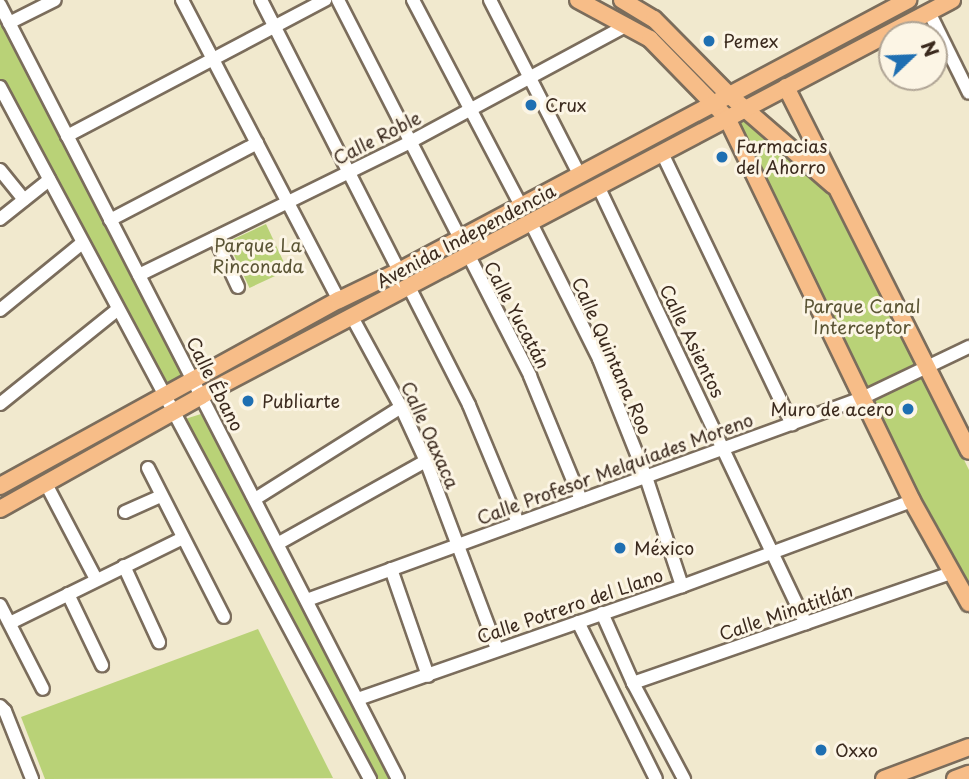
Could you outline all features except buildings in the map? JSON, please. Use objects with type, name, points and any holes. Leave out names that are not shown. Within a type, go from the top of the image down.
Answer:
[{"type":"main road","points":[[578,0],[650,39],[727,118],[912,501],[969,603]]},
{"type":"main road","points":[[622,0],[654,19],[729,95],[840,191]]},
{"type":"main road","name":"Avenida Independencia","points":[[911,21],[951,0]]},
{"type":"main road","name":"Avenida Independencia","points":[[0,486],[339,300],[399,271],[901,2]]},
{"type":"main road","name":"Avenida Independencia","points":[[0,509],[201,396],[878,38]]},
{"type":"main road","points":[[786,87],[969,451]]},
{"type":"main road","points":[[884,779],[969,747]]},
{"type":"main road","points":[[955,779],[969,774]]},
{"type":"street","points":[[9,23],[55,0]]},
{"type":"street","points":[[182,0],[339,300]]},
{"type":"street","points":[[261,0],[399,271]]},
{"type":"street","points":[[67,136],[325,0]]},
{"type":"street","name":"Calle Yucatán","points":[[338,0],[530,376],[581,500]]},
{"type":"street","points":[[413,0],[521,206]]},
{"type":"street","points":[[491,0],[579,174]]},
{"type":"street","points":[[645,0],[654,19]]},
{"type":"street","points":[[901,2],[909,21]]},
{"type":"street","name":"Calle Ébano","points":[[0,5],[398,779]]},
{"type":"street","points":[[929,12],[969,93]]},
{"type":"street","name":"Calle Roble","points":[[139,275],[410,142],[627,26]]},
{"type":"street","points":[[0,87],[81,244],[370,779]]},
{"type":"street","points":[[110,220],[257,143]]},
{"type":"street","points":[[662,153],[792,424]]},
{"type":"street","points":[[0,170],[23,200]]},
{"type":"street","points":[[0,219],[49,180]]},
{"type":"street","name":"Calle Asientos","points":[[599,188],[806,623]]},
{"type":"street","name":"Calle Quintana Roo","points":[[531,223],[598,359],[646,477],[682,586]]},
{"type":"street","points":[[215,238],[238,287]]},
{"type":"street","points":[[0,310],[81,244]]},
{"type":"street","points":[[409,288],[469,405],[518,523]]},
{"type":"street","points":[[0,404],[117,310]]},
{"type":"street","name":"Calle Oaxaca","points":[[352,317],[401,407],[426,461],[497,649]]},
{"type":"street","name":"Calle Profesor Melquíades Moreno","points":[[307,600],[862,398],[969,347]]},
{"type":"street","points":[[255,499],[401,407]]},
{"type":"street","points":[[279,543],[426,461]]},
{"type":"street","points":[[148,468],[224,617]]},
{"type":"street","points":[[45,482],[96,579]]},
{"type":"street","points":[[125,512],[161,496]]},
{"type":"street","name":"Calle Potrero del Llano","points":[[358,699],[682,586],[912,501]]},
{"type":"street","points":[[10,623],[183,538]]},
{"type":"street","points":[[124,566],[159,642]]},
{"type":"street","points":[[391,569],[428,676]]},
{"type":"street","name":"Calle Minatitlán","points":[[633,683],[950,573]]},
{"type":"street","points":[[68,594],[102,665]]},
{"type":"street","points":[[0,605],[43,689]]},
{"type":"street","points":[[602,613],[633,683],[684,779]]},
{"type":"street","points":[[578,622],[656,779]]},
{"type":"street","points":[[2,710],[32,779]]},
{"type":"green space","points":[[0,20],[135,277],[183,377],[167,393],[0,80]]},
{"type":"green space","name":"Parque Canal Interceptor","points":[[743,117],[835,198],[969,470],[969,585],[936,534],[735,126]]},
{"type":"green space","name":"Parque La Rinconada","points":[[266,224],[288,270],[249,288],[228,242]]},
{"type":"green space","points":[[201,414],[278,551],[304,609],[394,779],[376,779],[185,419]]},
{"type":"green space","points":[[258,629],[333,778],[45,779],[21,717]]},
{"type":"place","name":"Pemex","points":[[709,41]]},
{"type":"place","name":"Crux","points":[[531,105]]},
{"type":"place","name":"Farmacias del Ahorro","points":[[722,157]]},
{"type":"place","name":"Publiarte","points":[[248,401]]},
{"type":"place","name":"Muro de acero","points":[[908,409]]},
{"type":"place","name":"México","points":[[620,548]]},
{"type":"place","name":"Oxxo","points":[[821,750]]}]
